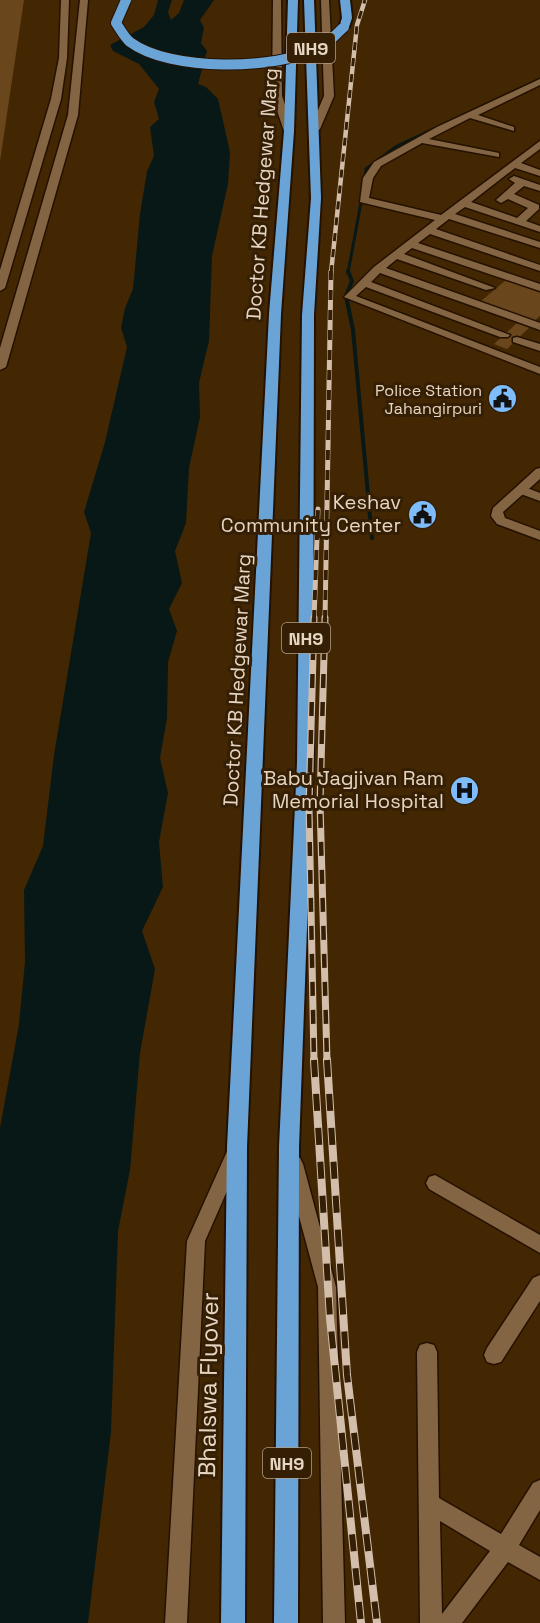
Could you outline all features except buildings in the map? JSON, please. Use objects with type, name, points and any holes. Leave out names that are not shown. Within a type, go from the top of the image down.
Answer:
[{"type":"highway","points":[[126,0],[119,9],[116,26],[121,35],[138,47],[184,61],[237,65],[288,59],[328,43],[344,27],[347,18],[345,0]]},
{"type":"highway","name":"Doctor KB Hedgewar Marg","points":[[237,1147],[275,314],[289,130],[293,0]]},
{"type":"highway","name":"Doctor KB Hedgewar Marg","points":[[289,1147],[304,763],[308,315],[313,280],[315,129],[309,0]]},
{"type":"highway","name":"Bhalswa Flyover","points":[[233,1623],[237,1147]]},
{"type":"highway","name":"NH9","points":[[286,1623],[289,1147]]},
{"type":"street","points":[[0,288],[56,99],[63,58],[65,0]]},
{"type":"street","points":[[0,367],[73,116],[84,0]]},
{"type":"street","points":[[277,0],[277,96],[289,130]]},
{"type":"street","points":[[315,129],[329,96],[325,0]]},
{"type":"street","points":[[540,82],[377,164],[370,172],[363,199],[368,203],[445,217],[540,245]]},
{"type":"street","points":[[469,116],[511,129]]},
{"type":"street","points":[[421,140],[496,155]]},
{"type":"street","points":[[540,144],[378,269],[349,297],[540,371]]},
{"type":"street","points":[[529,152],[540,156]]},
{"type":"street","points":[[514,164],[540,173]]},
{"type":"street","points":[[500,175],[540,188]]},
{"type":"street","points":[[488,211],[522,182]]},
{"type":"street","points":[[479,191],[535,207],[519,222]]},
{"type":"street","points":[[463,203],[540,228]]},
{"type":"street","points":[[525,240],[540,228]]},
{"type":"street","points":[[429,230],[540,268]]},
{"type":"street","points":[[411,244],[540,288]]},
{"type":"street","points":[[472,303],[540,245]]},
{"type":"street","points":[[396,255],[490,288]]},
{"type":"street","points":[[378,269],[539,325]]},
{"type":"street","points":[[365,283],[504,335]]},
{"type":"street","points":[[517,339],[540,348]]},
{"type":"street","points":[[540,472],[497,511],[497,516],[540,536]]},
{"type":"street","points":[[522,490],[540,497]]},
{"type":"street","points":[[176,1623],[196,1241],[237,1147]]},
{"type":"street","points":[[289,1147],[327,1287],[334,1623]]},
{"type":"street","points":[[435,1183],[540,1245]]},
{"type":"street","points":[[494,1355],[540,1284]]},
{"type":"street","points":[[426,1352],[431,1623]]},
{"type":"street","points":[[448,1623],[477,1590],[506,1548],[540,1490]]},
{"type":"street","points":[[429,1503],[540,1569]]},
{"type":"shaded area","points":[[0,0],[24,0],[0,161]]},
{"type":"shaded area","points":[[158,0],[172,0],[168,12],[171,20],[179,13],[184,0],[214,0],[200,20],[204,28],[201,43],[207,51],[198,84],[206,87],[218,99],[230,152],[228,184],[212,256],[209,341],[199,383],[200,417],[189,468],[186,523],[175,551],[182,583],[169,609],[177,631],[168,662],[167,718],[160,758],[168,793],[159,842],[163,887],[142,931],[155,969],[140,1053],[130,1170],[118,1231],[111,1432],[88,1623],[0,1623],[0,1128],[19,1024],[25,962],[24,890],[43,846],[54,755],[91,533],[84,512],[105,442],[127,347],[121,328],[125,308],[133,289],[140,214],[147,171],[154,156],[150,127],[159,119],[154,102],[159,89],[139,64],[113,51],[110,45],[144,27],[154,15]]},
{"type":"shaded area","points":[[507,279],[540,291],[540,316],[534,321],[480,302]]},
{"type":"shaded area","points":[[518,322],[531,326],[507,349],[494,344]]},
{"type":"waterway","points":[[365,180],[366,169],[397,146],[540,79]]},
{"type":"waterway","points":[[348,272],[362,197]]},
{"type":"waterway","points":[[348,272],[352,281],[346,296],[353,330],[372,538]]},
{"type":"railway","points":[[331,273],[357,25],[365,0]]},
{"type":"railway","points":[[325,620],[331,271]]},
{"type":"railway","points":[[314,620],[318,509]]},
{"type":"railway","points":[[314,618],[309,806],[314,1061]]},
{"type":"railway","points":[[325,618],[320,803],[327,1061]]},
{"type":"railway","points":[[314,1060],[330,1318],[361,1623]]},
{"type":"railway","points":[[327,1060],[347,1375],[377,1623]]},
{"type":"place","name":"Police Station Jahangirpuri","points":[[503,399]]},
{"type":"place","name":"Keshav Community Center","points":[[422,514]]},
{"type":"place","name":"Babu Jagjivan Ram Memorial Hospital","points":[[465,790]]}]
